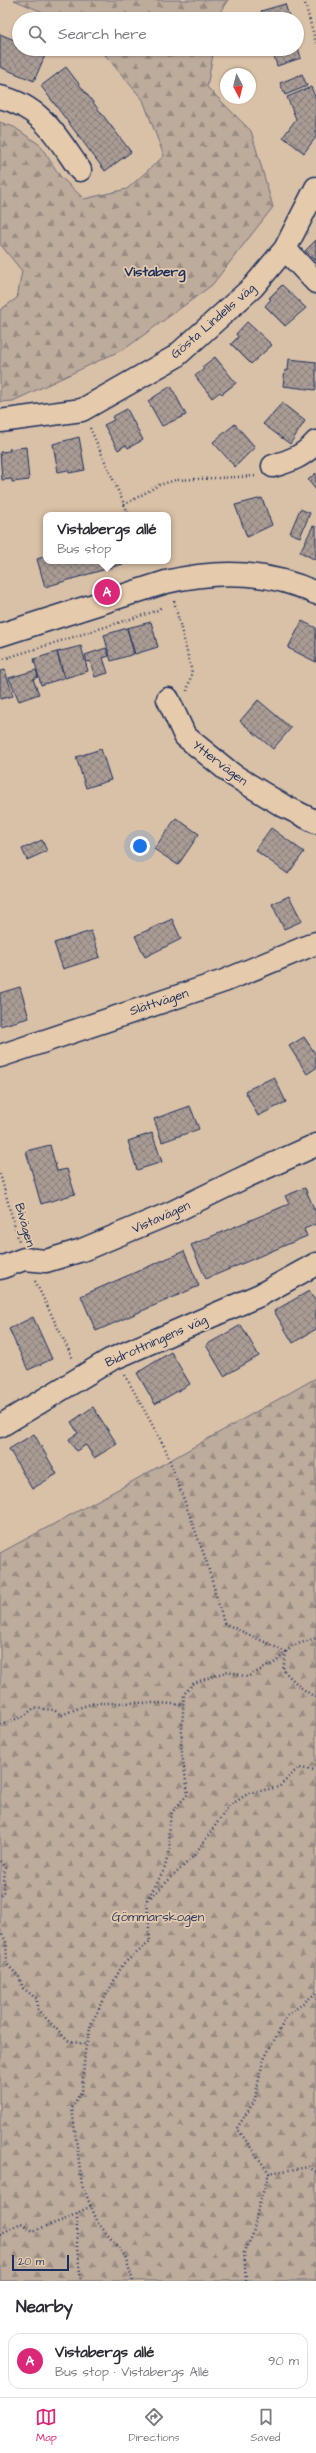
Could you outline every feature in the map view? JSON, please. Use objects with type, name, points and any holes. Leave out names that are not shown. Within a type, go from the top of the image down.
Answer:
[{"type":"street","points":[[0,97],[20,104],[36,112],[50,127],[80,170]]},
{"type":"street","name":"Gösta Lindells väg","points":[[0,421],[82,410],[175,357],[253,287],[285,249],[316,188]]},
{"type":"street","points":[[285,249],[316,282]]},
{"type":"street","points":[[272,466],[290,461],[308,451],[316,442]]},
{"type":"street","points":[[0,635],[166,582],[192,576],[235,573],[260,576],[291,582],[316,593]]},
{"type":"street","name":"Yttervägen","points":[[168,699],[185,736],[233,775],[282,805],[316,822]]},
{"type":"street","name":"Slättvägen","points":[[0,1056],[224,981],[316,943]]},
{"type":"street","name":"Vistavägen","points":[[0,1268],[24,1259],[46,1261],[82,1250],[174,1212],[247,1176],[316,1145]]},
{"type":"street","name":"Bidrottningens väg","points":[[0,1426],[110,1360],[260,1295],[316,1264]]},
{"type":"path","points":[[304,0],[316,43]]},
{"type":"path","points":[[82,410],[128,512]]},
{"type":"path","points":[[124,504],[158,485],[176,480],[248,478],[257,476],[272,466]]},
{"type":"path","points":[[0,660],[156,611],[173,599],[180,598]]},
{"type":"path","points":[[168,699],[183,703],[192,672],[173,599]]},
{"type":"path","name":"Bivägen","points":[[0,1174],[24,1259],[82,1377]]},
{"type":"path","points":[[110,1360],[129,1379],[165,1448],[206,1560],[224,1623],[286,1652]]},
{"type":"path","points":[[133,2281],[125,2256],[98,2223],[82,2185],[72,2108],[82,2090],[91,2024],[123,1964],[150,1942],[147,1900],[164,1870],[170,1849],[168,1832],[172,1812],[188,1794],[181,1747],[184,1694],[194,1683],[228,1670],[247,1677],[276,1662],[292,1646],[316,1638]]},
{"type":"path","points":[[286,1652],[283,1670],[300,1687],[316,1698]]},
{"type":"path","points":[[0,1725],[24,1716],[34,1708],[54,1710],[61,1715],[103,1702],[110,1704],[154,1701],[183,1706]]},
{"type":"path","points":[[147,1900],[193,1857],[229,1806],[249,1793],[278,1787],[298,1768],[316,1770]]},
{"type":"path","points":[[0,1861],[5,1868],[3,1894],[0,1897]]},
{"type":"path","points":[[0,1931],[6,1941],[7,1964],[19,1977],[23,1988],[37,1999],[37,2009],[67,2040],[87,2045]]},
{"type":"path","points":[[269,2173],[237,2128],[254,2102],[263,2061],[287,2016],[316,1993]]},
{"type":"path","points":[[269,2173],[309,2167],[316,2172]]},
{"type":"path","points":[[246,2281],[244,2253],[253,2234],[258,2208],[269,2173]]},
{"type":"path","points":[[0,2234],[21,2223],[33,2231],[91,2206]]},
{"type":"path","points":[[77,2213],[77,2248],[81,2281]]},
{"type":"green space","points":[[14,0],[228,0],[220,12],[42,12]]},
{"type":"green space","points":[[106,56],[213,56],[207,87],[220,100],[220,104],[224,104],[251,131],[273,207],[212,285],[126,348],[13,401],[0,402],[0,310],[17,298],[22,271],[0,244],[0,122],[14,127],[40,145],[60,176],[84,199],[127,189],[164,156],[143,100]]},
{"type":"green space","name":"Gömmarskogen","points":[[316,1378],[316,2281],[0,2281],[0,1553],[126,1485]]},
{"type":"building","points":[[285,4],[288,12],[261,12]]},
{"type":"building","points":[[0,34],[12,39],[12,56],[45,56],[34,81],[0,67]]},
{"type":"building","points":[[274,56],[300,56],[301,58],[277,66]]},
{"type":"building","points":[[66,67],[131,152],[105,171],[41,86]]},
{"type":"building","points":[[302,74],[307,86],[285,95],[280,83]]},
{"type":"building","points":[[311,87],[316,99],[316,137],[304,153],[283,137],[296,119],[287,97]]},
{"type":"building","points":[[316,240],[316,262],[305,251]]},
{"type":"building","points":[[282,285],[306,308],[285,326],[265,306],[271,299],[269,298]]},
{"type":"building","points":[[247,322],[272,345],[251,364],[231,344],[238,337],[236,334]]},
{"type":"building","points":[[215,357],[236,383],[222,394],[220,392],[212,398],[195,376],[204,369],[202,367]]},
{"type":"building","points":[[289,359],[316,362],[316,390],[283,386],[285,370],[288,371]]},
{"type":"building","points":[[171,386],[186,415],[162,426],[148,401]]},
{"type":"building","points":[[282,403],[305,421],[290,444],[263,424]]},
{"type":"building","points":[[127,409],[143,440],[128,448],[126,445],[118,450],[104,425],[114,420],[112,417]]},
{"type":"building","points":[[235,424],[255,447],[235,467],[213,442]]},
{"type":"building","points":[[79,437],[85,470],[69,473],[68,470],[58,472],[53,444]]},
{"type":"building","points":[[26,447],[29,480],[12,482],[12,479],[2,480],[0,452],[10,451],[9,449]]},
{"type":"building","points":[[316,473],[316,490],[308,480]]},
{"type":"building","points":[[262,498],[272,525],[247,537],[235,505]]},
{"type":"building","points":[[300,509],[310,513],[300,537],[290,533]]},
{"type":"building","points":[[313,526],[316,527],[316,560],[300,552]]},
{"type":"building","points":[[43,557],[43,564],[123,564],[45,587],[37,559]]},
{"type":"building","points":[[302,621],[316,628],[316,662],[288,648]]},
{"type":"building","points":[[151,622],[158,647],[135,654],[127,628]]},
{"type":"building","points":[[127,628],[134,654],[111,661],[104,635]]},
{"type":"building","points":[[81,646],[88,671],[65,678],[57,652]]},
{"type":"building","points":[[106,648],[109,656],[103,658],[108,673],[95,677],[90,661],[87,662],[85,655]]},
{"type":"building","points":[[57,652],[64,678],[41,685],[34,659]]},
{"type":"building","points":[[5,670],[13,696],[0,699],[0,671]]},
{"type":"building","points":[[36,670],[38,677],[33,679],[39,694],[19,701],[9,678]]},
{"type":"building","points":[[258,700],[291,728],[273,749],[240,721]]},
{"type":"building","points":[[101,749],[111,780],[86,788],[76,757]]},
{"type":"building","points":[[176,818],[199,834],[178,865],[154,849]]},
{"type":"building","points":[[271,828],[304,852],[288,874],[255,850]]},
{"type":"building","points":[[42,840],[47,851],[27,860],[22,849]]},
{"type":"building","points":[[289,896],[302,921],[284,929],[272,904]]},
{"type":"building","points":[[172,919],[181,939],[145,957],[135,936]]},
{"type":"building","points":[[91,931],[100,957],[63,969],[54,943]]},
{"type":"building","points":[[20,987],[29,1018],[0,1026],[0,993]]},
{"type":"building","points":[[304,1037],[316,1055],[316,1068],[307,1074],[289,1046]]},
{"type":"building","points":[[274,1077],[286,1102],[258,1116],[245,1091]]},
{"type":"building","points":[[190,1106],[199,1129],[162,1142],[154,1119]]},
{"type":"building","points":[[152,1133],[162,1162],[137,1170],[128,1141]]},
{"type":"building","points":[[50,1145],[57,1171],[67,1169],[75,1194],[41,1204],[26,1151]]},
{"type":"building","points":[[305,1188],[316,1213],[316,1224],[304,1229],[307,1236],[206,1279],[191,1245],[289,1204],[285,1196]]},
{"type":"building","points":[[184,1251],[199,1286],[96,1331],[81,1296]]},
{"type":"building","points":[[309,1291],[316,1302],[316,1329],[293,1343],[274,1311]]},
{"type":"building","points":[[33,1317],[52,1359],[28,1370],[9,1329]]},
{"type":"building","points":[[241,1325],[259,1356],[224,1376],[206,1345]]},
{"type":"building","points":[[171,1352],[190,1384],[155,1404],[137,1373]]},
{"type":"building","points":[[93,1407],[117,1444],[94,1458],[86,1445],[76,1451],[69,1439],[78,1433],[71,1422]]},
{"type":"building","points":[[34,1434],[57,1474],[32,1489],[9,1449]]},
{"type":"place","name":"Vistabergs allé","points":[[107,592]]},
{"type":"district","name":"Vistaberg","points":[[155,272]]}]
